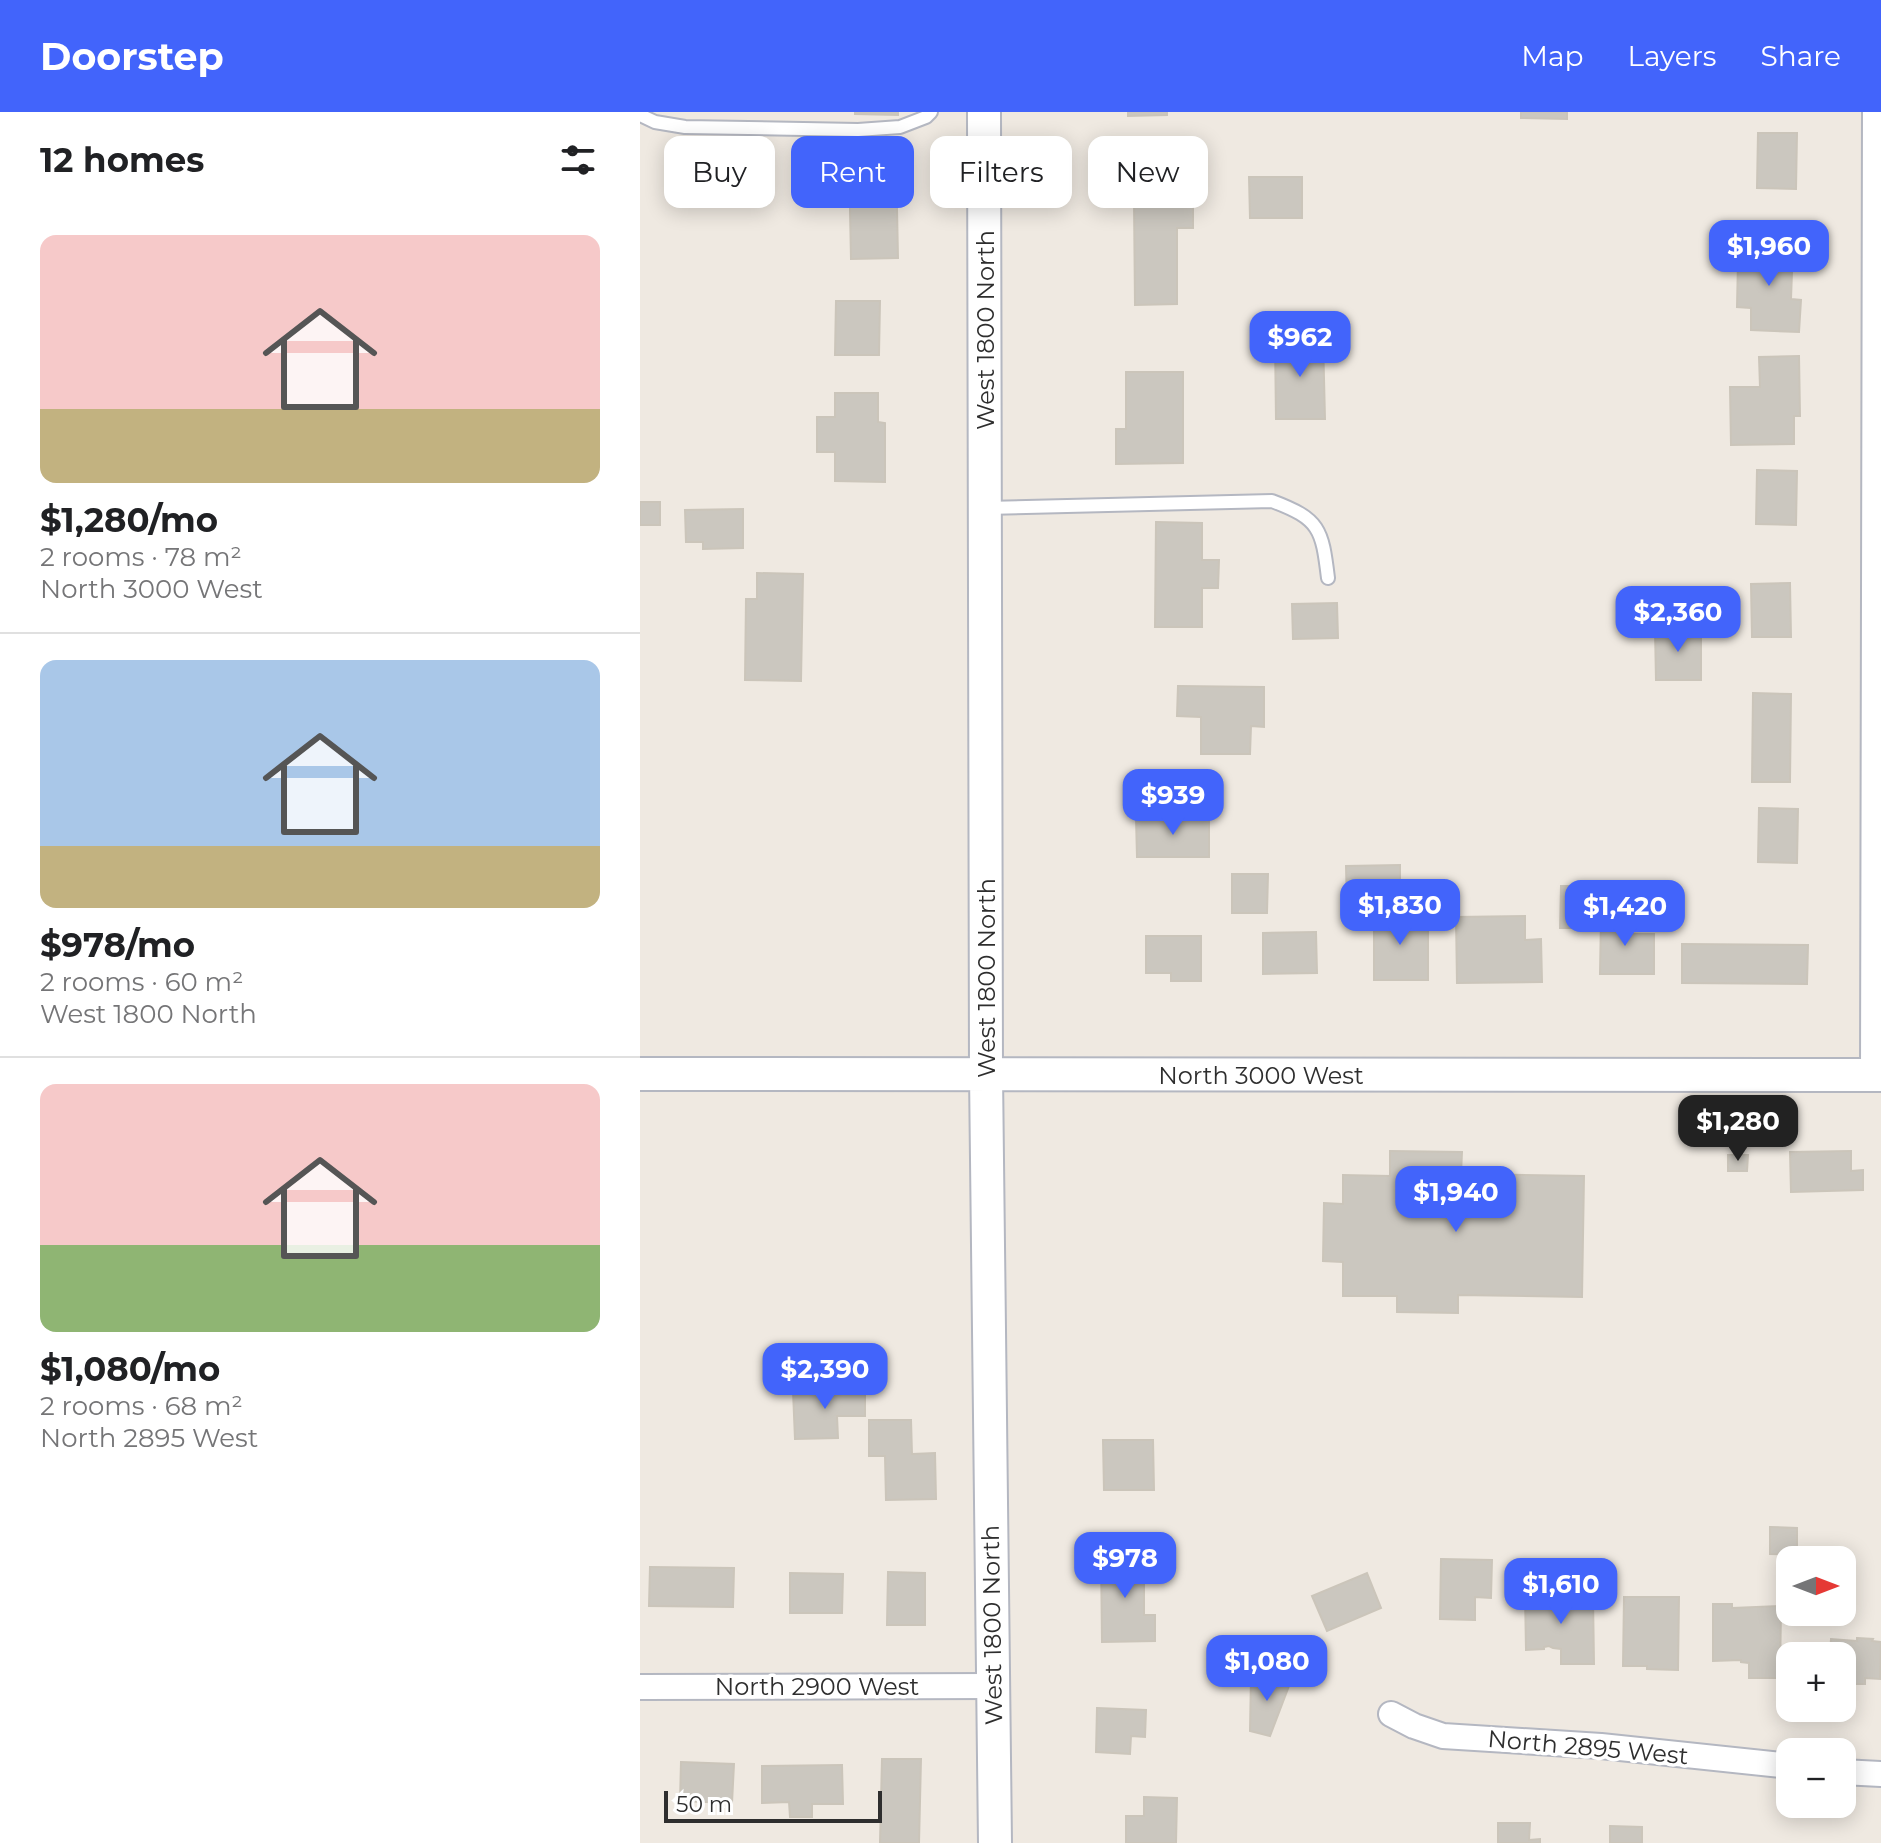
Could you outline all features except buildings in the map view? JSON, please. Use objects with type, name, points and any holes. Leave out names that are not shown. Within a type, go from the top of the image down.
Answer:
[{"type":"main road","name":"West 1800 North","points":[[984,112],[986,1074],[995,1843]]},
{"type":"main road","name":"North 3000 West","points":[[640,1074],[1877,1075]]},
{"type":"street","points":[[1875,112],[1878,210],[1877,1075]]},
{"type":"street","name":"North 2900 West","points":[[640,1687],[993,1686]]},
{"type":"street","name":"North 2895 West","points":[[1391,1714],[1443,1736],[1601,1746],[1776,1765]]},
{"type":"street","points":[[1856,1773],[1881,1774]]},
{"type":"lane","points":[[640,115],[655,122],[685,127],[858,130],[900,127],[931,112]]},
{"type":"lane","points":[[985,508],[1272,501],[1298,511],[1312,523],[1324,541],[1328,578]]}]
